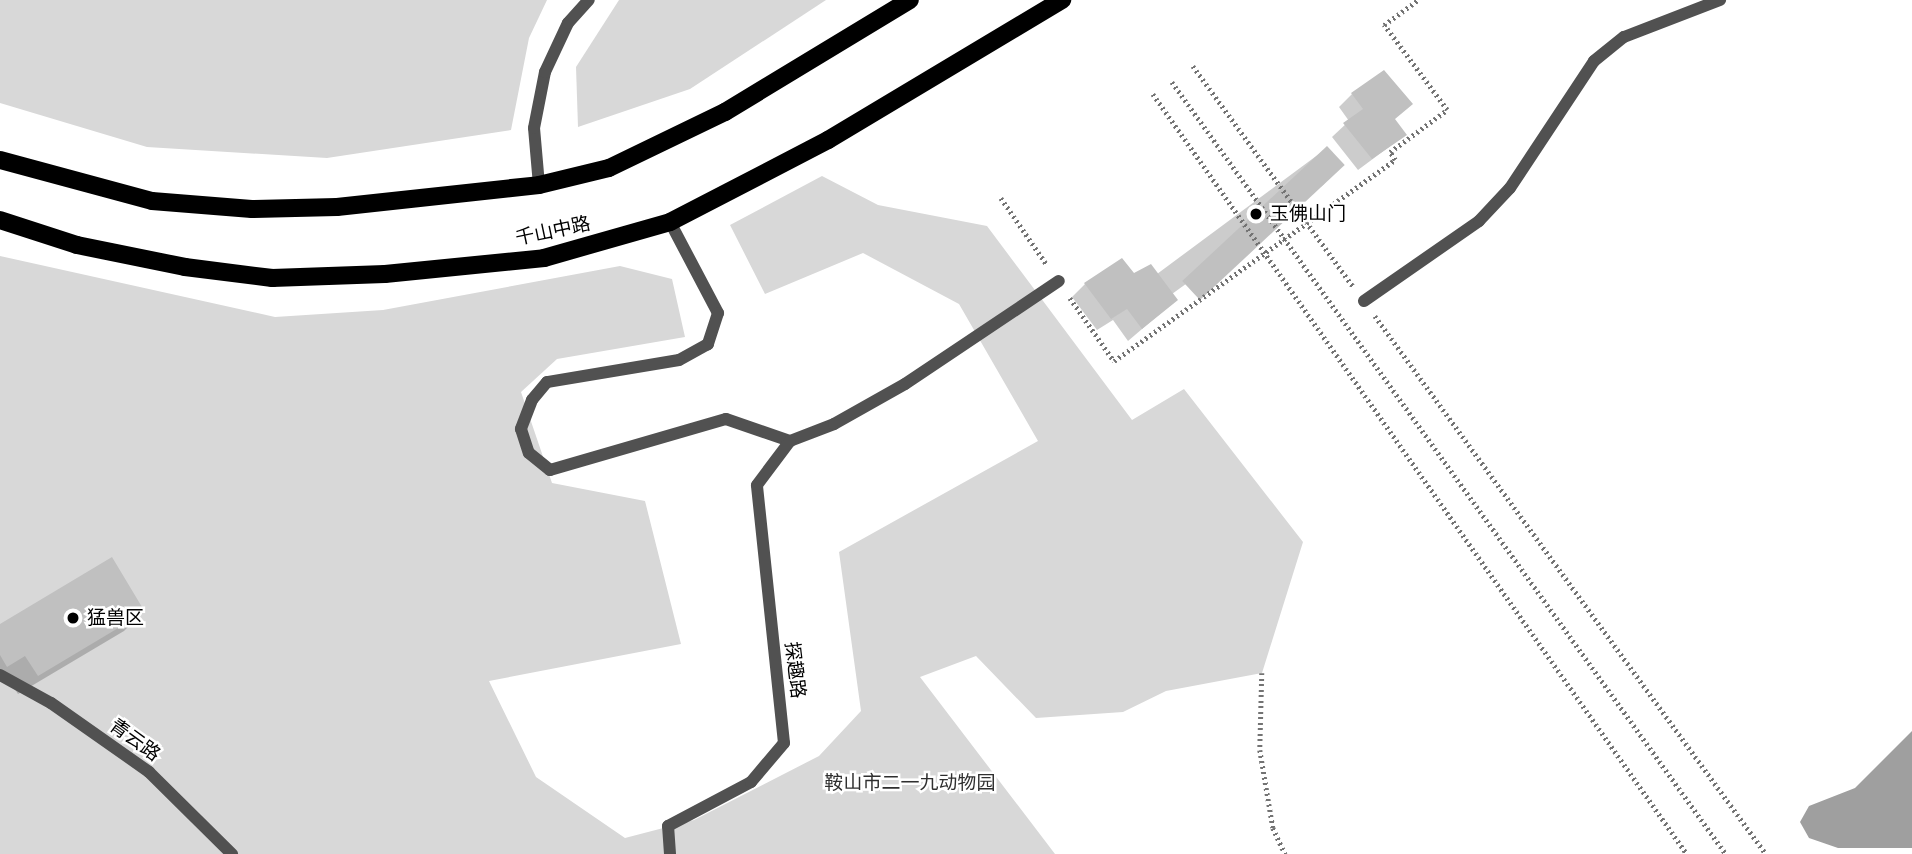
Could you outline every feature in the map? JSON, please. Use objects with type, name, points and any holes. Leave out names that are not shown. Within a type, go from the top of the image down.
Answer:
[{"type":"main road","points":[[0,160],[152,201],[251,209],[337,207],[539,185],[609,168],[725,112],[910,0]]},
{"type":"main road","name":"千山中路","points":[[0,220],[77,245],[185,267],[272,278],[385,274],[544,258],[670,222],[828,140],[1062,0]]},
{"type":"lane","points":[[539,185],[534,128],[545,72],[568,23],[589,0]]},
{"type":"lane","points":[[1364,301],[1479,221],[1510,188],[1594,61],[1623,37],[1720,0]]},
{"type":"lane","points":[[670,222],[718,313],[708,344],[679,360],[547,382],[532,400],[521,429],[529,453],[550,470],[726,419],[790,441],[834,424],[905,384],[1059,281]]},
{"type":"lane","name":"探趣路","points":[[670,854],[668,826],[751,782],[785,743],[757,485],[790,441]]},
{"type":"lane","name":"青云路","points":[[0,675],[51,703],[149,772],[232,854]]},
{"type":"path","points":[[1001,198],[1114,361],[1309,225],[1395,160],[1390,152],[1447,110],[1384,25],[1418,0]]},
{"type":"path","points":[[1194,66],[1766,854]]},
{"type":"path","points":[[1171,82],[1726,854]]},
{"type":"path","points":[[1153,94],[1687,854]]},
{"type":"path","points":[[1262,673],[1260,750],[1273,828],[1285,854]]},
{"type":"green space","points":[[0,0],[547,0],[529,38],[511,130],[327,158],[147,147],[0,103]]},
{"type":"green space","points":[[619,0],[826,0],[690,89],[578,127],[576,67]]},
{"type":"green space","name":"鞍山市二一九动物园","points":[[822,176],[878,205],[987,226],[1132,420],[1184,389],[1303,542],[1262,673],[1166,691],[1123,712],[1036,718],[976,656],[920,677],[1055,854],[0,854],[0,256],[275,317],[383,310],[620,266],[672,279],[685,337],[557,359],[521,392],[552,483],[645,501],[681,644],[489,681],[536,777],[625,838],[694,820],[819,756],[861,711],[839,552],[1038,441],[959,304],[863,253],[765,294],[730,225]]},
{"type":"shaded area","points":[[1912,731],[1912,848],[1838,848],[1809,838],[1800,822],[1809,806],[1855,788]]},
{"type":"building","points":[[1384,70],[1413,104],[1395,119],[1407,135],[1372,159],[1343,123],[1363,109],[1351,93]]},
{"type":"building","points":[[1327,146],[1345,165],[1200,300],[1182,281]]},
{"type":"building","points":[[1122,258],[1134,273],[1151,264],[1178,300],[1142,329],[1127,309],[1111,319],[1084,283]]},
{"type":"building","name":"猛兽区","points":[[112,557],[145,612],[38,676],[25,656],[7,667],[0,655],[0,624]]},
{"type":"place","name":"玉佛山门","points":[[1256,214]]},
{"type":"place","name":"猛兽区","points":[[73,618]]}]
